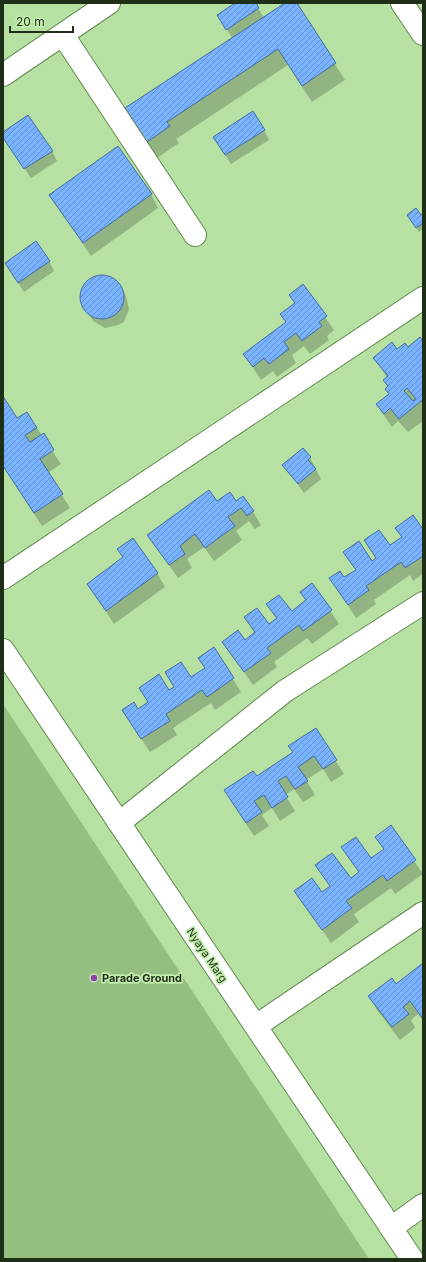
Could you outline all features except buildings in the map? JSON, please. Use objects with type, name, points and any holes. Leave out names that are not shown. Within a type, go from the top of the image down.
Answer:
[{"type":"street","points":[[3,75],[109,3]]},
{"type":"street","points":[[402,3],[423,34]]},
{"type":"street","points":[[63,35],[195,235]]},
{"type":"street","points":[[3,578],[423,298]]},
{"type":"street","points":[[119,824],[285,691],[423,603]]},
{"type":"street","name":"Nyaya Marg","points":[[3,650],[412,1259]]},
{"type":"street","points":[[256,1026],[423,913]]},
{"type":"street","points":[[391,1228],[423,1205]]},
{"type":"green space","name":"Parade Ground","points":[[3,704],[369,1259],[3,1259]]},
{"type":"place","name":"Parade Ground","points":[[94,978]]}]
